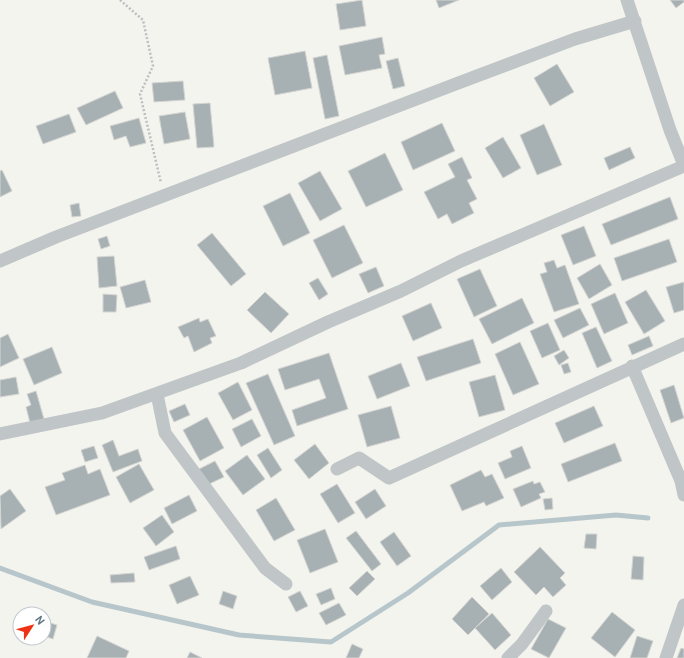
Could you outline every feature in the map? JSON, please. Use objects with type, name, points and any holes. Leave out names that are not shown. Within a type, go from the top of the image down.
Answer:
[{"type":"street","points":[[0,434],[102,413],[241,363],[328,322],[401,291],[461,261],[684,166],[670,130],[627,0]]},
{"type":"street","points":[[0,261],[56,237],[164,197],[474,77],[575,39],[634,21]]},
{"type":"street","points":[[336,469],[359,458],[388,478],[632,366],[684,344]]},
{"type":"street","points":[[632,366],[681,481],[684,495]]},
{"type":"street","points":[[156,394],[165,433],[265,568],[286,584]]},
{"type":"street","points":[[666,658],[684,605]]},
{"type":"street","points":[[508,658],[522,644],[546,611]]},
{"type":"path","points":[[120,0],[143,20],[153,66],[140,94],[164,197]]},
{"type":"building","points":[[362,0],[366,26],[340,30],[336,4]]},
{"type":"building","points":[[436,0],[459,0],[439,8]]},
{"type":"building","points":[[670,0],[684,0],[684,2],[676,8]]},
{"type":"building","points":[[382,37],[385,54],[379,55],[382,68],[345,75],[339,46]]},
{"type":"building","points":[[305,51],[312,88],[275,95],[268,58]]},
{"type":"building","points":[[327,55],[339,116],[325,119],[313,58]]},
{"type":"building","points":[[398,58],[405,86],[393,89],[386,61]]},
{"type":"building","points":[[557,64],[574,92],[550,106],[534,78]]},
{"type":"building","points":[[183,81],[185,100],[154,102],[152,83]]},
{"type":"building","points":[[115,91],[123,108],[86,125],[77,108]]},
{"type":"building","points":[[210,103],[214,147],[197,148],[193,104]]},
{"type":"building","points":[[185,112],[190,139],[164,144],[159,116]]},
{"type":"building","points":[[69,114],[76,132],[43,144],[36,126]]},
{"type":"building","points":[[139,118],[146,143],[130,147],[126,136],[114,140],[110,126]]},
{"type":"building","points":[[442,123],[455,151],[413,170],[401,142]]},
{"type":"building","points":[[544,124],[562,165],[537,175],[520,135]]},
{"type":"building","points":[[503,137],[521,168],[503,178],[485,148]]},
{"type":"building","points":[[630,147],[635,158],[609,170],[604,158]]},
{"type":"building","points":[[385,153],[403,190],[366,207],[348,171]]},
{"type":"building","points":[[462,157],[472,178],[467,180],[477,199],[469,203],[474,213],[452,224],[447,214],[438,219],[424,192],[455,177],[448,164]]},
{"type":"building","points":[[2,170],[12,191],[0,197],[0,171]]},
{"type":"building","points":[[320,171],[342,209],[320,221],[298,183]]},
{"type":"building","points":[[290,193],[310,233],[283,246],[263,206]]},
{"type":"building","points":[[670,197],[678,219],[611,245],[602,224]]},
{"type":"building","points":[[79,203],[81,216],[72,217],[70,205]]},
{"type":"building","points":[[344,225],[363,263],[332,278],[313,240]]},
{"type":"building","points":[[584,226],[596,256],[573,265],[561,235]]},
{"type":"building","points":[[212,233],[246,274],[231,286],[197,245]]},
{"type":"building","points":[[107,236],[110,246],[101,249],[98,239]]},
{"type":"building","points":[[669,239],[677,262],[622,281],[614,258]]},
{"type":"building","points":[[114,256],[117,286],[99,288],[97,257]]},
{"type":"building","points":[[554,260],[557,268],[565,265],[579,304],[554,312],[540,274],[547,272],[544,263]]},
{"type":"building","points":[[600,264],[612,285],[589,299],[577,278]]},
{"type":"building","points":[[376,267],[384,286],[368,293],[359,274]]},
{"type":"building","points":[[480,269],[497,306],[474,317],[457,279]]},
{"type":"building","points":[[318,278],[328,294],[319,300],[309,283]]},
{"type":"building","points":[[145,280],[151,302],[126,308],[120,287]]},
{"type":"building","points":[[684,282],[684,310],[674,313],[666,287]]},
{"type":"building","points":[[646,290],[665,321],[644,334],[625,302]]},
{"type":"building","points":[[265,292],[289,314],[271,333],[247,310]]},
{"type":"building","points":[[615,293],[628,323],[604,334],[591,304]]},
{"type":"building","points":[[103,294],[117,295],[116,312],[103,312]]},
{"type":"building","points":[[522,298],[534,323],[492,344],[479,319]]},
{"type":"building","points":[[431,303],[442,328],[413,341],[402,316]]},
{"type":"building","points":[[580,308],[589,325],[563,338],[554,320]]},
{"type":"building","points":[[199,318],[200,322],[208,319],[216,336],[210,338],[212,343],[194,352],[188,336],[184,338],[178,327]]},
{"type":"building","points":[[548,323],[560,350],[542,358],[530,331]]},
{"type":"building","points":[[596,327],[612,361],[597,368],[582,333]]},
{"type":"building","points":[[8,334],[19,358],[0,367],[0,338]]},
{"type":"building","points":[[649,336],[653,346],[632,355],[628,345]]},
{"type":"building","points":[[473,339],[481,363],[426,381],[417,357]]},
{"type":"building","points":[[520,342],[539,384],[513,395],[495,354]]},
{"type":"building","points":[[52,347],[62,373],[34,385],[23,359]]},
{"type":"building","points":[[564,350],[569,358],[559,365],[554,356]]},
{"type":"building","points":[[329,353],[348,409],[297,426],[292,410],[326,398],[319,379],[285,390],[278,369]]},
{"type":"building","points":[[401,363],[410,386],[377,399],[368,376]]},
{"type":"building","points":[[568,363],[571,372],[564,374],[561,365]]},
{"type":"building","points":[[268,374],[295,436],[274,445],[246,383]]},
{"type":"building","points":[[495,375],[505,410],[479,417],[469,382]]},
{"type":"building","points":[[16,377],[19,394],[0,397],[0,380]]},
{"type":"building","points":[[238,382],[252,410],[233,420],[218,393]]},
{"type":"building","points":[[674,385],[684,418],[671,423],[660,390]]},
{"type":"building","points":[[36,391],[44,419],[30,423],[26,407],[31,405],[27,394]]},
{"type":"building","points":[[185,404],[190,415],[174,422],[169,411]]},
{"type":"building","points":[[391,406],[400,438],[367,447],[358,415]]},
{"type":"building","points":[[594,406],[603,426],[564,443],[555,423]]},
{"type":"building","points":[[207,417],[224,448],[200,461],[183,430]]},
{"type":"building","points":[[252,419],[261,436],[241,447],[232,429]]},
{"type":"building","points":[[113,440],[119,456],[138,449],[142,461],[113,472],[102,445]]},
{"type":"building","points":[[615,443],[622,461],[568,482],[561,464]]},
{"type":"building","points":[[315,444],[329,463],[309,479],[294,460]]},
{"type":"building","points":[[94,446],[98,458],[85,462],[81,450]]},
{"type":"building","points":[[522,446],[531,468],[505,479],[498,463],[512,457],[510,451]]},
{"type":"building","points":[[268,448],[282,470],[271,478],[257,455]]},
{"type":"building","points":[[247,455],[265,479],[243,495],[225,471]]},
{"type":"building","points":[[215,461],[224,477],[205,486],[197,470]]},
{"type":"building","points":[[139,464],[154,490],[130,503],[116,477]]},
{"type":"building","points":[[85,465],[88,474],[100,469],[110,495],[56,515],[45,487],[65,480],[62,473]]},
{"type":"building","points":[[481,470],[485,477],[492,474],[504,498],[486,506],[484,502],[462,511],[450,485]]},
{"type":"building","points":[[533,481],[534,484],[540,482],[545,492],[539,494],[541,498],[521,507],[513,489]]},
{"type":"building","points":[[337,484],[355,513],[338,523],[320,494]]},
{"type":"building","points":[[10,489],[26,511],[1,529],[0,496]]},
{"type":"building","points":[[375,489],[386,506],[366,519],[355,502]]},
{"type":"building","points":[[189,495],[197,511],[172,524],[164,508]]},
{"type":"building","points":[[276,498],[295,530],[274,541],[256,510]]},
{"type":"building","points":[[552,498],[553,509],[545,510],[543,499]]},
{"type":"building","points":[[162,515],[174,532],[156,546],[143,528]]},
{"type":"building","points":[[325,529],[338,562],[310,573],[297,540]]},
{"type":"building","points":[[356,531],[381,564],[372,571],[346,538]]},
{"type":"building","points":[[394,532],[411,556],[397,566],[380,542]]},
{"type":"building","points":[[586,534],[597,534],[596,549],[584,548]]},
{"type":"building","points":[[176,546],[180,559],[149,570],[144,557]]},
{"type":"building","points":[[540,547],[565,573],[560,578],[566,585],[553,597],[544,587],[536,595],[514,572]]},
{"type":"building","points":[[633,556],[644,557],[643,580],[631,579]]},
{"type":"building","points":[[501,568],[512,582],[492,600],[480,586]]},
{"type":"building","points":[[367,571],[375,579],[357,596],[349,588]]},
{"type":"building","points":[[134,573],[135,582],[111,583],[110,575]]},
{"type":"building","points":[[190,576],[199,595],[177,604],[169,585]]},
{"type":"building","points":[[331,588],[335,599],[321,605],[316,594]]},
{"type":"building","points":[[223,591],[237,596],[233,609],[219,604]]},
{"type":"building","points":[[300,591],[308,606],[296,612],[288,597]]},
{"type":"building","points":[[472,597],[489,614],[468,635],[452,619]]},
{"type":"building","points":[[339,603],[346,615],[326,625],[319,613]]},
{"type":"building","points":[[612,612],[635,630],[615,657],[591,638]]},
{"type":"building","points":[[492,613],[511,635],[495,650],[475,628]]},
{"type":"building","points":[[548,619],[566,628],[549,658],[531,649]]},
{"type":"building","points":[[52,623],[57,625],[52,639]]},
{"type":"building","points":[[97,636],[129,651],[126,658],[87,658]]},
{"type":"building","points":[[637,636],[653,641],[647,658],[630,658]]},
{"type":"building","points":[[352,644],[363,649],[359,658],[346,658]]},
{"type":"building","points":[[681,648],[684,649],[684,658],[677,658]]},
{"type":"building","points":[[190,652],[202,658],[187,658]]},
{"type":"waterway","points":[[0,568],[92,602],[239,635],[331,642],[408,593],[499,525],[616,515],[648,518]]}]
